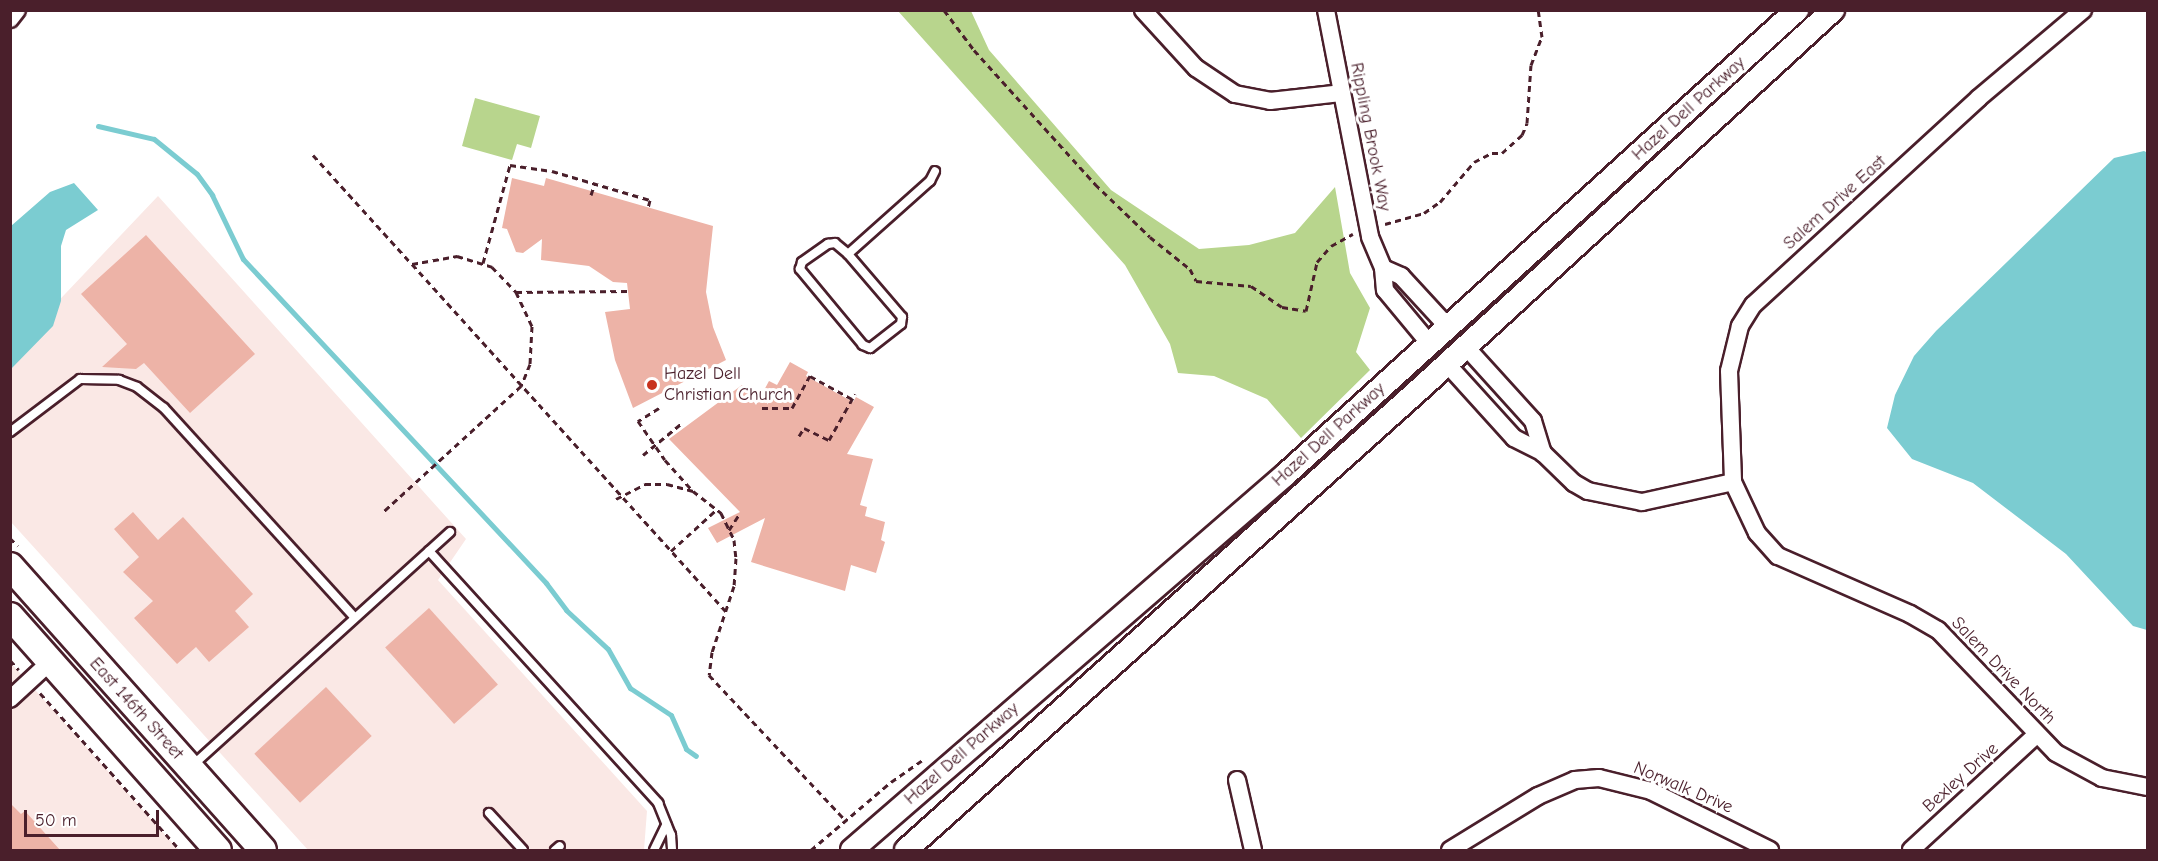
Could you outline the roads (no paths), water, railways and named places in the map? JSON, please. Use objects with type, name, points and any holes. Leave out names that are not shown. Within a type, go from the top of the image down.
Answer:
[{"type":"main road","name":"Hazel Dell Parkway","points":[[906,850],[1439,354],[1797,10]]},
{"type":"main road","name":"Hazel Dell Parkway","points":[[1457,337],[1833,10]]},
{"type":"main road","name":"Hazel Dell Parkway","points":[[852,850],[1285,475],[1439,354]]},
{"type":"main road","name":"East 146th Street","points":[[10,566],[263,850]]},
{"type":"main road","name":"East 146th Street","points":[[10,616],[218,850]]},
{"type":"street","points":[[1143,10],[1196,68],[1235,94],[1270,101],[1341,93]]},
{"type":"street","name":"Rippling Brook Way","points":[[1326,10],[1369,229],[1383,268],[1385,290],[1514,438],[1543,453]]},
{"type":"street","name":"Salem Drive East","points":[[1733,482],[1729,371],[1740,326],[1753,305],[1979,98],[2082,10]]},
{"type":"street","points":[[1383,268],[1401,276],[1533,421],[1543,453],[1574,483],[1624,501],[1642,502],[1733,482]]},
{"type":"street","name":"Salem Drive North","points":[[1733,482],[1740,504],[1757,533],[1779,556],[1938,630],[2056,753],[2102,778],[2148,787]]},
{"type":"street","points":[[10,699],[50,662]]},
{"type":"street","name":"Bexley Drive","points":[[1911,850],[2037,734]]},
{"type":"street","name":"Norwalk Drive","points":[[1450,850],[1538,796],[1575,780],[1599,778],[1651,791],[1770,850]]},
{"type":"street","points":[[1237,780],[1253,850]]},
{"type":"lane","points":[[848,254],[930,181],[935,171]]},
{"type":"lane","points":[[835,243],[848,254],[902,317],[901,324],[870,348],[863,345],[800,269],[802,262],[828,244],[835,243]]},
{"type":"lane","points":[[10,432],[80,379],[119,380],[137,387],[164,408],[354,617]]},
{"type":"lane","points":[[189,768],[450,532]]},
{"type":"lane","points":[[429,550],[658,803],[672,850]]},
{"type":"lane","points":[[489,813],[523,850]]},
{"type":"lane","points":[[654,850],[666,825]]},
{"type":"water","points":[[2144,151],[2148,153],[2147,630],[2133,626],[2066,554],[1973,483],[1912,459],[1887,428],[1895,395],[1914,356],[1936,331],[2114,158]]},
{"type":"water","points":[[74,183],[98,210],[66,230],[61,246],[61,301],[53,326],[11,369],[11,226],[50,192]]},
{"type":"waterway","points":[[98,126],[154,139],[197,174],[212,195],[243,259],[546,583],[566,610],[608,649],[630,688],[671,715],[686,749],[696,756]]},
{"type":"place","name":"Hazel Dell Christian Church","points":[[652,385]]}]
